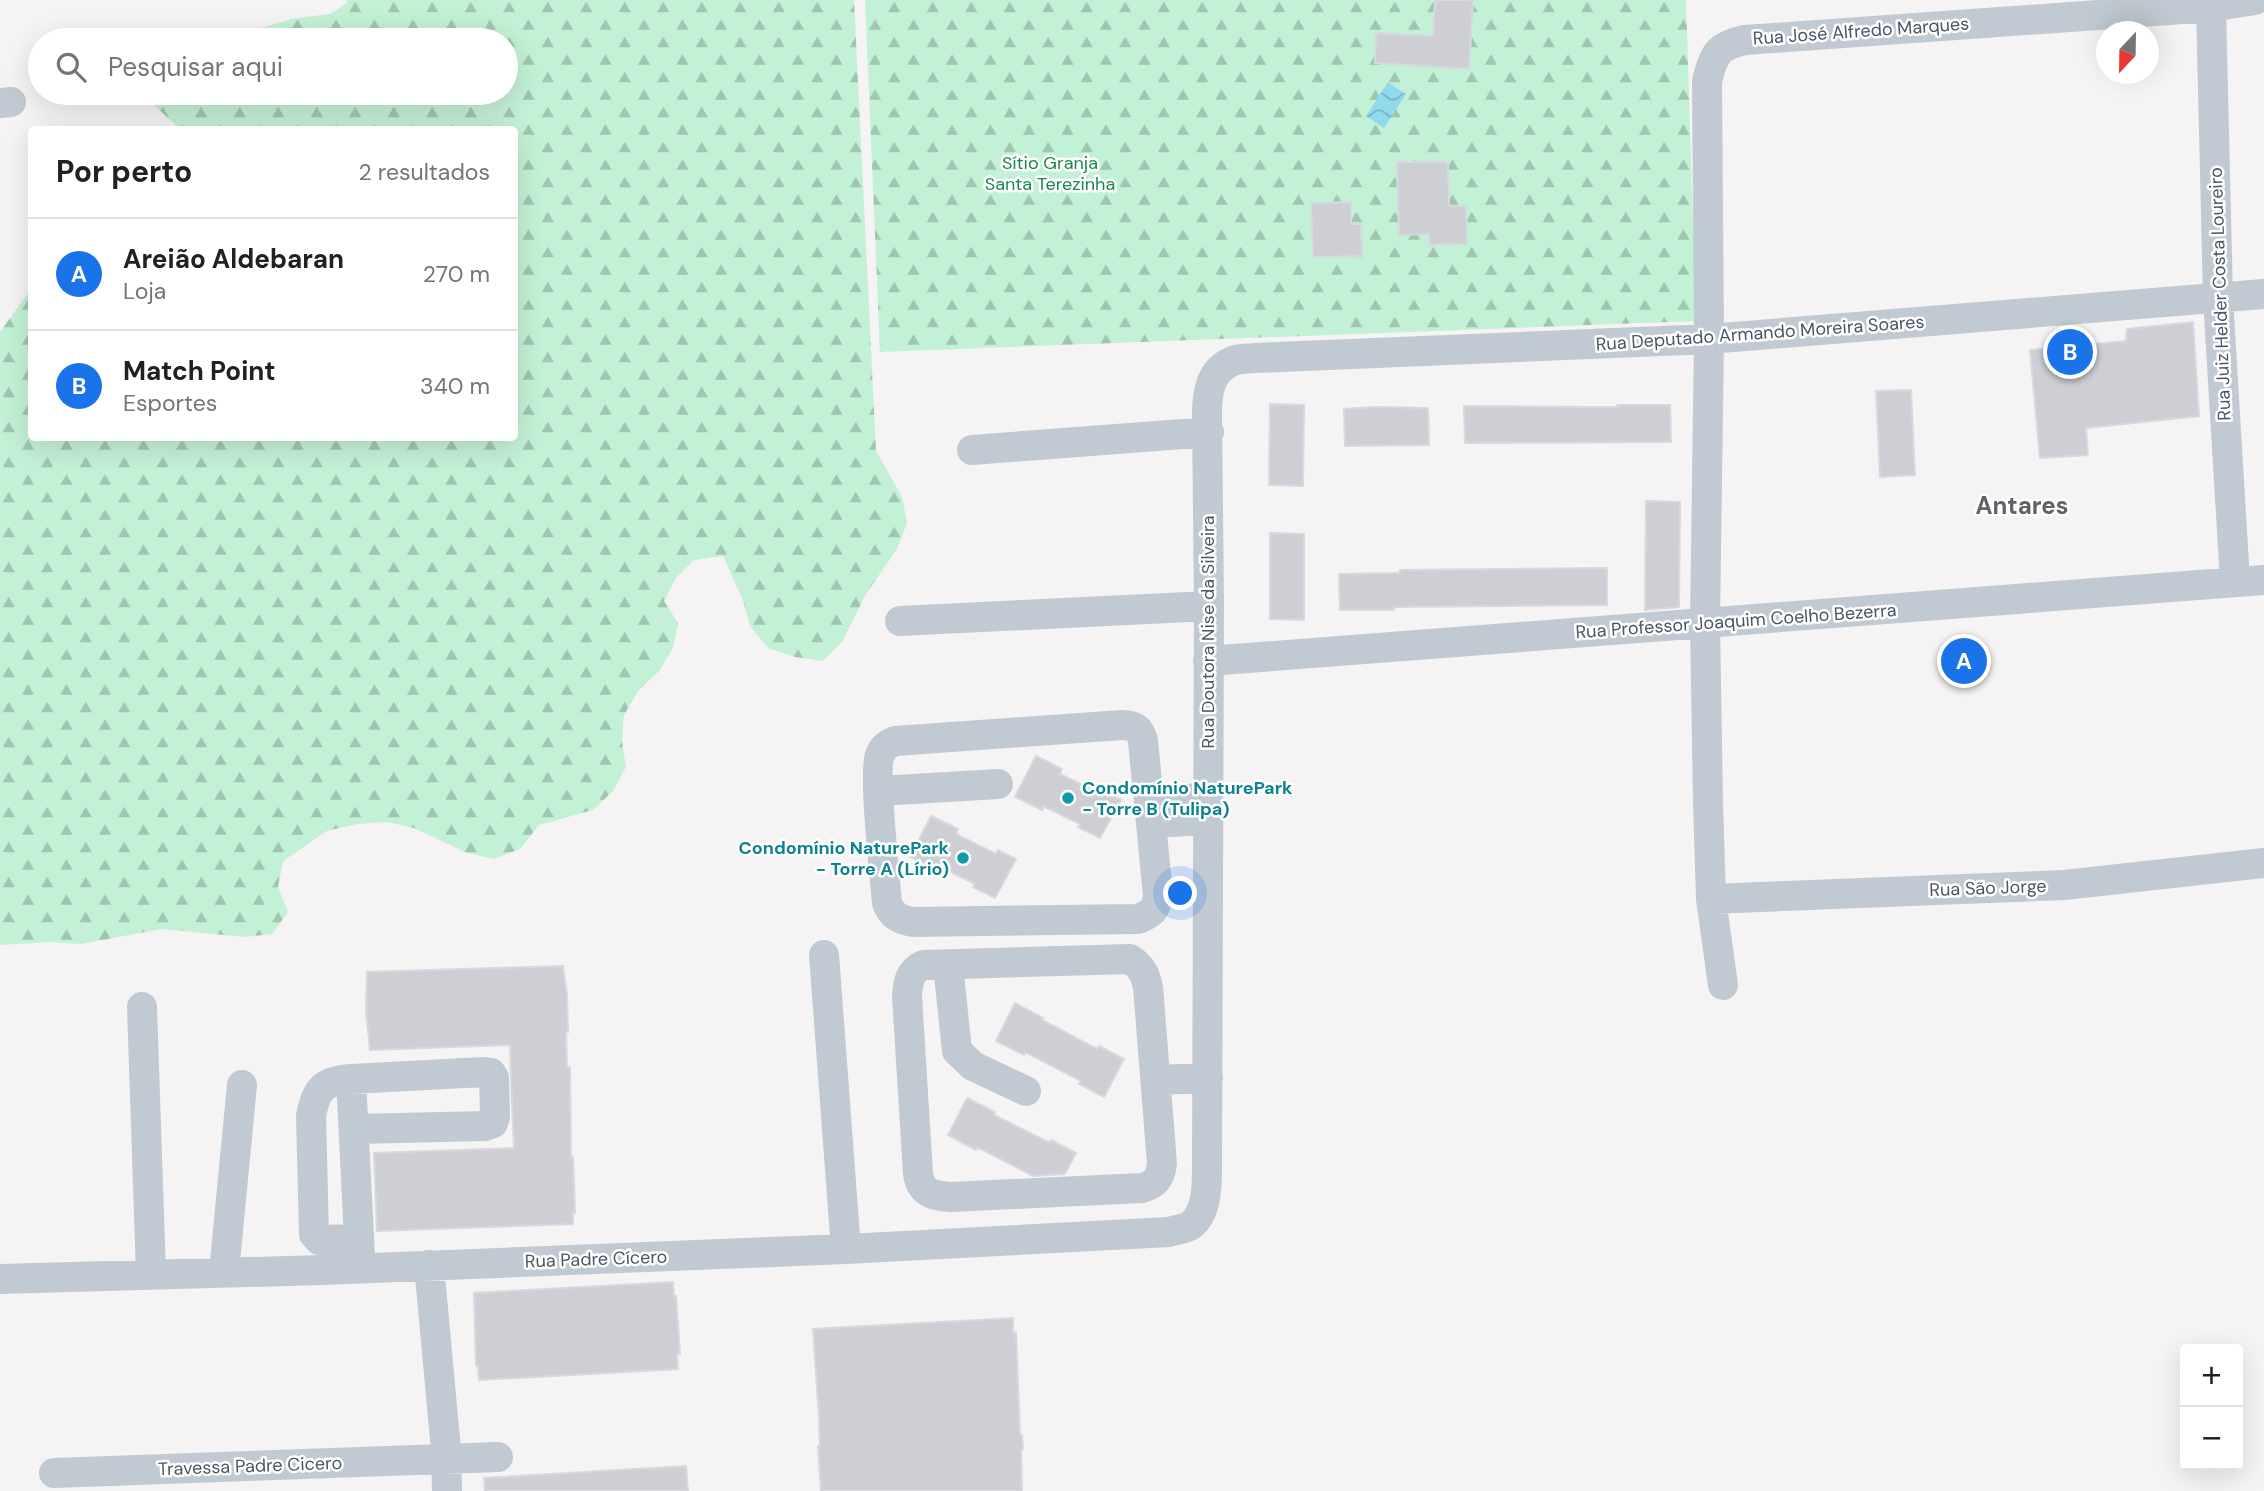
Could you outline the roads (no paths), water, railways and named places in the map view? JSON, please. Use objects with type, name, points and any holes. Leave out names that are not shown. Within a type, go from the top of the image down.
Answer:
[{"type":"street","name":"Rua José Alfredo Marques","points":[[1709,340],[1707,81],[1716,53],[1727,43],[2211,6],[2255,0]]},
{"type":"street","name":"Rua Juiz Helder Costa Loureiro","points":[[2211,6],[2218,298],[2249,581]]},
{"type":"street","name":"Rua Deputado Armando Moreira Soares","points":[[1255,358],[1709,340],[2264,294]]},
{"type":"street","points":[[1709,340],[1705,623],[1711,899],[1723,985]]},
{"type":"street","name":"Rua Doutora Nise da Silveira","points":[[1191,1225],[1201,1211],[1207,1191],[1208,391],[1215,375],[1233,361],[1255,358]]},
{"type":"street","points":[[972,450],[1209,432]]},
{"type":"street","name":"Rua Professor Joaquim Coelho Bezerra","points":[[1208,661],[2249,581]]},
{"type":"street","points":[[900,621],[1209,606]]},
{"type":"street","points":[[1132,725],[1140,732],[1150,811],[1157,903],[1151,914],[1138,919],[912,922],[899,919],[891,913],[887,903],[879,791],[878,758],[886,745],[895,741],[1132,725]]},
{"type":"street","points":[[879,791],[998,784]]},
{"type":"street","points":[[1150,811],[1208,809]]},
{"type":"street","name":"Rua São Jorge","points":[[1711,899],[2064,885],[2264,863]]},
{"type":"street","points":[[824,955],[846,1249]]},
{"type":"street","points":[[1130,959],[1139,964],[1145,973],[1162,1164],[1159,1178],[1152,1185],[1142,1188],[951,1197],[937,1196],[920,1185],[908,984],[916,969],[923,965],[948,965],[1130,959]]},
{"type":"street","points":[[948,965],[957,1051],[973,1066],[1026,1091]]},
{"type":"street","points":[[142,1007],[151,1274]]},
{"type":"street","points":[[351,1079],[359,1254],[319,1240],[314,1234],[311,1116],[313,1102],[320,1089],[327,1084],[351,1079],[484,1072],[491,1073],[495,1078],[495,1117],[493,1123],[485,1126],[355,1129]]},
{"type":"street","points":[[1156,1080],[1208,1078]]},
{"type":"street","points":[[224,1272],[242,1085]]},
{"type":"street","name":"Rua Padre Cícero","points":[[0,1279],[224,1272],[359,1254],[429,1265],[846,1249],[1169,1232],[1191,1225]]},
{"type":"street","points":[[429,1265],[447,1491]]},
{"type":"street","name":"Travessa Padre Cicero","points":[[54,1473],[498,1457]]},
{"type":"water","points":[[1388,82],[1406,94],[1384,128],[1366,116]]},
{"type":"place","name":"Match Point","points":[[2070,352]]},
{"type":"place","name":"Areião Aldebaran","points":[[1964,661]]},
{"type":"place","name":"Condomínio NaturePark - Torre B (Tulipa)","points":[[1068,798]]},
{"type":"place","name":"Condomínio NaturePark - Torre A (Lírio)","points":[[963,858]]},
{"type":"district","name":"Antares","points":[[2022,505]]},
{"type":"park label","name":"Sítio Granja Santa Terezinha","points":[[1050,173]]}]
